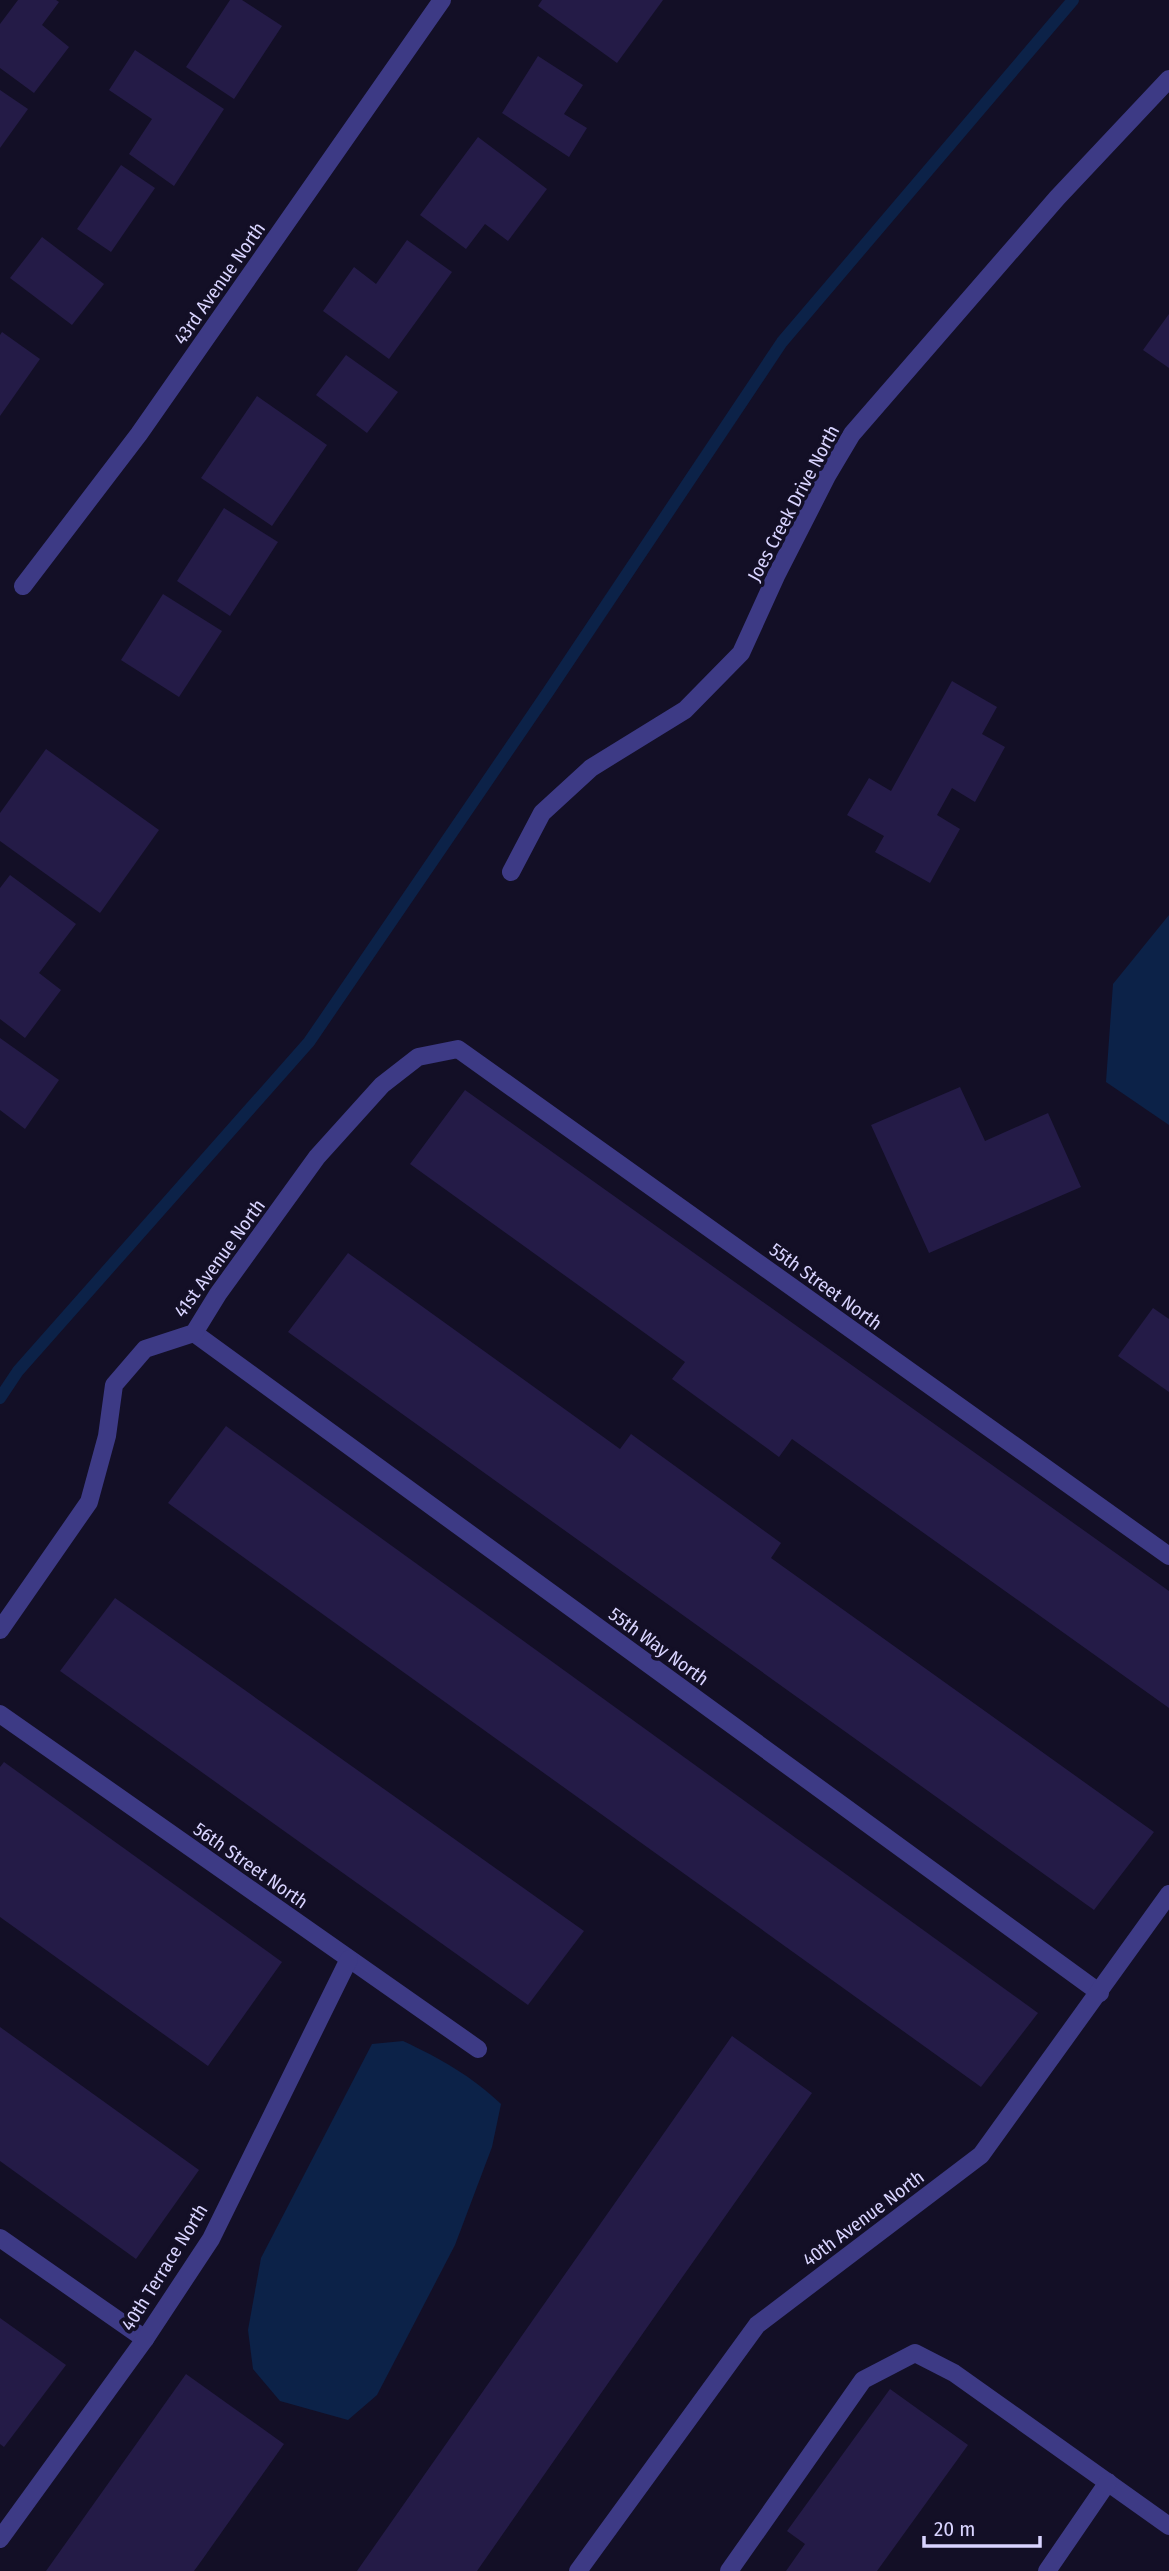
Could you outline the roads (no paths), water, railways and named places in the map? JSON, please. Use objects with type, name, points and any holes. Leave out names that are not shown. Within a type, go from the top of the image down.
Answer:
[{"type":"street","name":"43rd Avenue North","points":[[23,586],[139,433],[442,0]]},
{"type":"street","name":"Joes Creek Drive North","points":[[511,872],[542,813],[591,768],[685,710],[741,653],[776,576],[827,476],[852,434],[1057,198],[1169,79]]},
{"type":"street","name":"41st Avenue North","points":[[0,1630],[89,1502],[107,1436],[114,1385],[145,1349],[194,1333],[218,1294],[317,1157],[382,1085],[418,1057],[458,1049]]},
{"type":"street","name":"55th Street North","points":[[458,1049],[1169,1556]]},
{"type":"street","name":"55th Way North","points":[[194,1333],[1100,1993]]},
{"type":"street","name":"56th Street North","points":[[0,1714],[478,2049]]},
{"type":"street","name":"40th Avenue North","points":[[578,2571],[757,2325],[981,2155],[1169,1894]]},
{"type":"street","name":"40th Terrace North","points":[[0,2539],[145,2339],[211,2239],[349,1959]]},
{"type":"street","points":[[0,2238],[145,2339]]},
{"type":"street","points":[[729,2571],[863,2380],[915,2353],[954,2373],[1169,2526]]},
{"type":"street","points":[[1047,2571],[1108,2482]]},
{"type":"water","points":[[1169,915],[1169,1125],[1106,1082],[1113,984]]},
{"type":"water","points":[[403,2041],[455,2068],[501,2104],[492,2147],[455,2245],[377,2395],[348,2420],[280,2401],[253,2369],[248,2330],[261,2258],[372,2044]]},
{"type":"waterway","points":[[0,1398],[18,1371],[309,1042],[782,342],[1073,0]]}]
